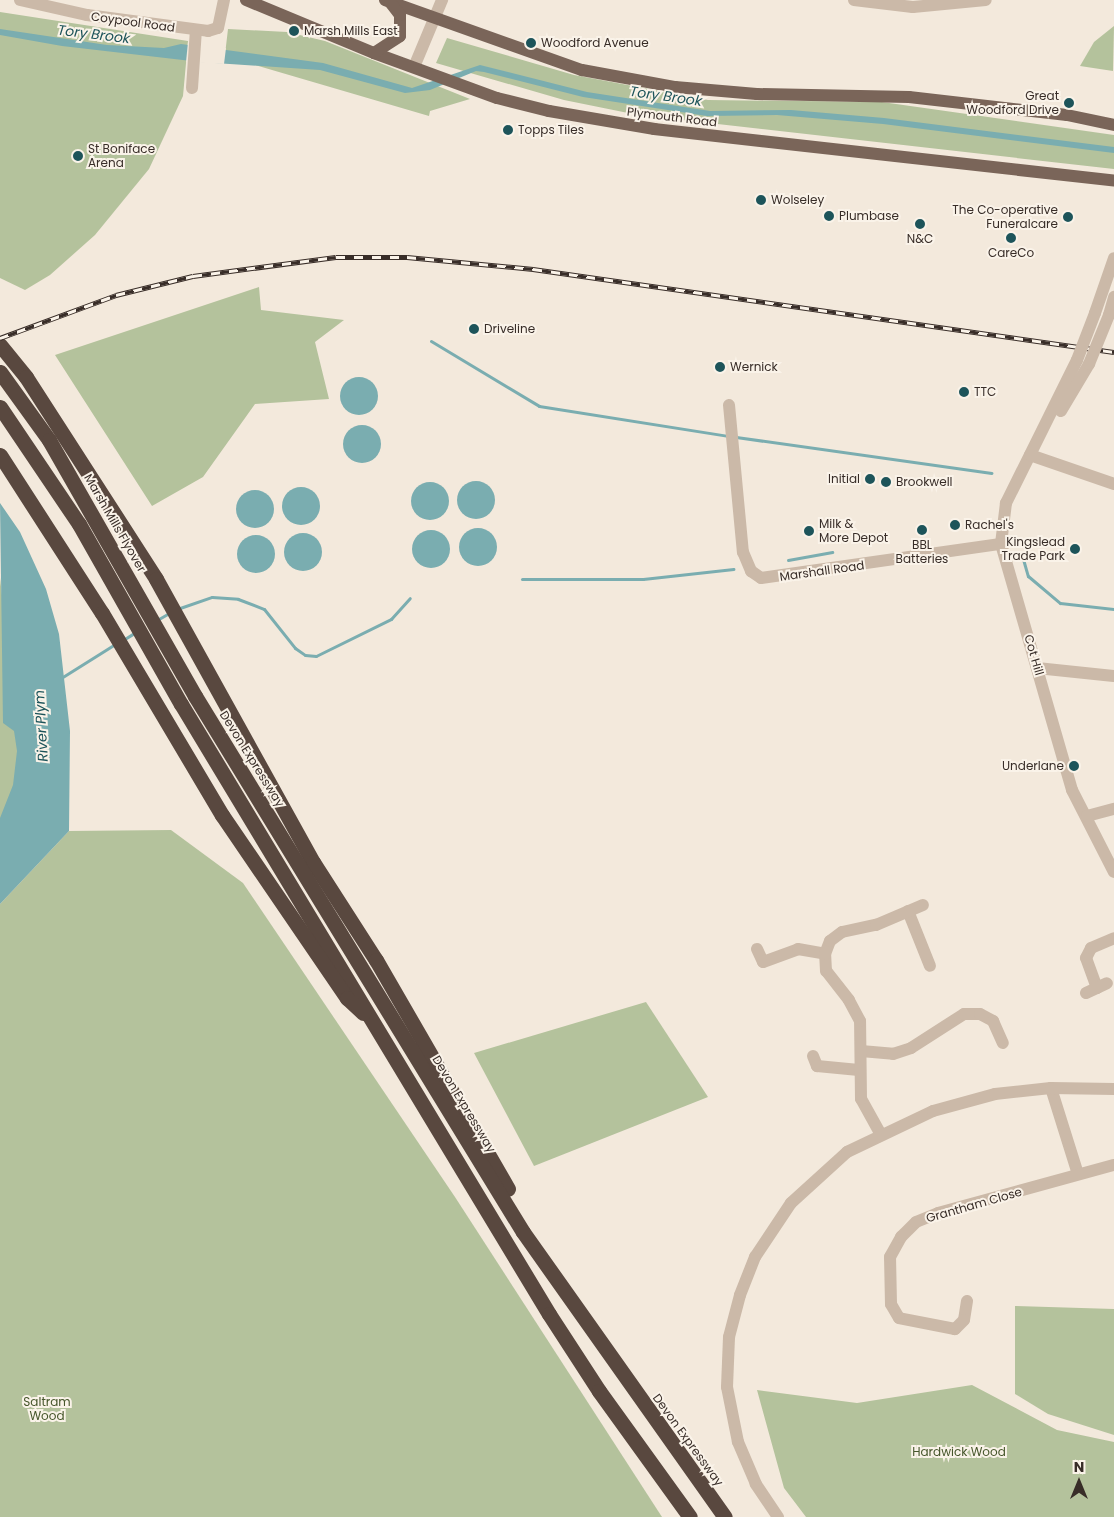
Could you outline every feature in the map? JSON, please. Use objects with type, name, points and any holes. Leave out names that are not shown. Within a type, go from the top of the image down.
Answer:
[{"type":"highway","points":[[0,345],[26,377],[156,579],[202,666],[313,862],[483,1142],[558,1282]]},
{"type":"highway","name":"Marsh Mills Flyover","points":[[0,372],[49,440],[195,696]]},
{"type":"highway","points":[[0,407],[79,524],[182,704],[379,1028],[549,1314],[599,1391],[690,1517]]},
{"type":"highway","points":[[0,455],[269,885],[347,998],[379,1028]]},
{"type":"highway","name":"Devon Expressway","points":[[195,696],[558,1282],[724,1517]]},
{"type":"highway","points":[[313,862],[357,956]]},
{"type":"main road","name":"Plymouth Road","points":[[246,0],[374,53],[497,98],[611,124],[1114,181]]},
{"type":"main road","points":[[374,53],[400,36],[400,15],[388,1]]},
{"type":"main road","points":[[388,1],[582,70],[675,87],[757,94],[908,97],[1114,125]]},
{"type":"street","name":"Coypool Road","points":[[20,0],[87,16],[196,36],[218,28],[224,0]]},
{"type":"street","points":[[414,67],[442,0]]},
{"type":"street","points":[[854,0],[913,7],[986,0]]},
{"type":"street","points":[[192,88],[196,36]]},
{"type":"street","name":"Cot Hill","points":[[1083,362],[1095,314],[1114,258]]},
{"type":"street","name":"Cot Hill","points":[[1114,297],[1109,315],[1030,455],[1006,503],[1001,544],[1072,790],[1114,872]]},
{"type":"street","name":"Marshall Road","points":[[729,405],[743,552],[751,571],[761,578],[1001,544]]},
{"type":"street","points":[[1030,455],[1114,484]]},
{"type":"street","points":[[1037,668],[1114,676]]},
{"type":"street","points":[[1087,816],[1114,809]]},
{"type":"street","points":[[880,1133],[861,1099],[859,1070],[861,1051],[860,1021],[849,1000],[826,971],[825,954],[830,941],[842,932],[876,925],[923,905]]},
{"type":"street","points":[[908,912],[930,966]]},
{"type":"street","points":[[1097,988],[1086,958],[1091,948],[1114,938]]},
{"type":"street","points":[[756,949],[763,962],[798,949],[825,954]]},
{"type":"street","points":[[861,1051],[893,1054],[911,1048],[964,1014],[980,1014],[993,1021],[1003,1043]]},
{"type":"street","points":[[813,1056],[817,1066],[859,1070]]},
{"type":"street","points":[[1051,1088],[1078,1174]]},
{"type":"street","points":[[778,1517],[756,1484],[738,1442],[727,1387],[729,1337],[740,1295],[755,1257],[791,1203],[822,1170],[880,1133],[933,1111],[995,1094],[1051,1088],[1114,1089]]},
{"type":"street","name":"Grantham Close","points":[[967,1301],[964,1320],[954,1329],[898,1318],[891,1304],[888,1283],[890,1257],[901,1236],[916,1222],[938,1212],[1114,1165]]},
{"type":"green space","name":"St Boniface Arena","points":[[0,12],[188,41],[183,96],[149,169],[95,235],[50,275],[25,290],[0,278]]},
{"type":"green space","points":[[1114,26],[1113,71],[1080,66],[1094,42]]},
{"type":"green space","points":[[228,29],[287,32],[325,41],[470,99],[430,111],[429,116],[255,65],[224,63]]},
{"type":"green space","points":[[447,38],[574,75],[708,100],[882,102],[1114,135],[1114,169],[638,115],[564,100],[436,63]]},
{"type":"green space","points":[[259,287],[261,310],[344,320],[315,342],[329,399],[255,404],[203,477],[152,506],[55,355]]},
{"type":"green space","points":[[0,578],[23,774],[0,840]]},
{"type":"green space","name":"Saltram Wood","points":[[171,830],[243,883],[455,1197],[662,1517],[0,1517],[0,904],[69,831]]},
{"type":"green space","points":[[646,1002],[708,1097],[534,1166],[474,1053]]},
{"type":"green space","points":[[1015,1306],[1114,1309],[1114,1435],[1048,1414],[1015,1394]]},
{"type":"green space","name":"Hardwick Wood","points":[[972,1385],[1057,1430],[1114,1442],[1114,1517],[806,1517],[784,1488],[757,1390],[857,1403]]},
{"type":"water","points":[[0,29],[107,45],[164,48],[181,44],[323,63],[412,88],[480,65],[587,92],[710,111],[791,110],[884,118],[1114,147],[1114,153],[883,124],[777,115],[707,116],[583,97],[476,71],[430,90],[405,93],[320,70],[200,62],[62,46],[0,35]]},
{"type":"water","points":[[359,377],[372,383],[378,396],[372,409],[359,415],[346,409],[340,396],[346,383]]},
{"type":"water","points":[[362,425],[375,431],[381,444],[375,457],[362,463],[349,457],[343,444],[349,431]]},
{"type":"water","points":[[476,481],[489,487],[495,500],[489,513],[476,519],[463,513],[457,500],[463,487]]},
{"type":"water","points":[[430,482],[443,488],[449,501],[443,514],[430,520],[417,514],[411,501],[417,488]]},
{"type":"water","points":[[301,487],[314,493],[320,506],[314,519],[301,525],[288,519],[282,506],[288,493]]},
{"type":"water","points":[[255,490],[268,496],[274,509],[268,522],[255,528],[242,522],[236,509],[242,496]]},
{"type":"water","name":"River Plym","points":[[0,503],[20,532],[46,589],[59,634],[70,731],[69,831],[0,904],[0,818],[13,785],[17,751],[14,731],[3,723]]},
{"type":"water","points":[[478,528],[491,534],[497,547],[491,560],[478,566],[465,560],[459,547],[465,534]]},
{"type":"water","points":[[431,530],[444,536],[450,549],[444,562],[431,568],[418,562],[412,549],[418,536]]},
{"type":"water","points":[[303,533],[316,539],[322,552],[316,565],[303,571],[290,565],[284,552],[290,539]]},
{"type":"water","points":[[256,535],[269,541],[275,554],[269,567],[256,573],[243,567],[237,554],[243,541]]},
{"type":"pier","points":[[188,42],[226,48],[224,64],[186,62]]},
{"type":"waterway","points":[[431,341],[539,406],[728,436]]},
{"type":"waterway","points":[[736,437],[991,473]]},
{"type":"waterway","points":[[788,560],[832,552]]},
{"type":"waterway","points":[[1023,559],[1028,576],[1060,603],[1114,609]]},
{"type":"waterway","points":[[522,579],[643,579],[733,569]]},
{"type":"waterway","points":[[177,609],[212,597],[238,599],[264,609],[295,648],[305,655],[316,656],[391,619],[410,598]]},
{"type":"waterway","points":[[157,620],[169,613]]},
{"type":"waterway","points":[[123,640],[134,633]]},
{"type":"waterway","points":[[61,678],[115,644]]},
{"type":"railway","points":[[0,338],[116,295],[193,276],[336,257],[407,257],[533,269],[1114,352]]},
{"type":"place","name":"Marsh Mills East","points":[[294,31]]},
{"type":"place","name":"Woodford Avenue","points":[[531,43]]},
{"type":"place","name":"Great Woodford Drive","points":[[1069,103]]},
{"type":"place","name":"Topps Tiles","points":[[508,130]]},
{"type":"place","name":"St Boniface Arena","points":[[78,156]]},
{"type":"place","name":"Wolseley","points":[[761,200]]},
{"type":"place","name":"Plumbase","points":[[829,216]]},
{"type":"place","name":"The Co-operative Funeralcare","points":[[1068,217]]},
{"type":"place","name":"N&C","points":[[920,224]]},
{"type":"place","name":"CareCo","points":[[1011,238]]},
{"type":"place","name":"Driveline","points":[[474,329]]},
{"type":"place","name":"Wernick","points":[[720,367]]},
{"type":"place","name":"TTC","points":[[964,392]]},
{"type":"place","name":"Initial","points":[[870,479]]},
{"type":"place","name":"Brookwell","points":[[886,482]]},
{"type":"place","name":"Rachel's","points":[[955,525]]},
{"type":"place","name":"BBL Batteries","points":[[922,530]]},
{"type":"place","name":"Milk & More Depot","points":[[809,531]]},
{"type":"place","name":"Kingslead Trade Park","points":[[1075,549]]},
{"type":"place","name":"Underlane","points":[[1074,766]]},
{"type":"water label","name":"Tory Brook","points":[[94,34]]},
{"type":"water label","name":"Tory Brook","points":[[666,96]]}]
